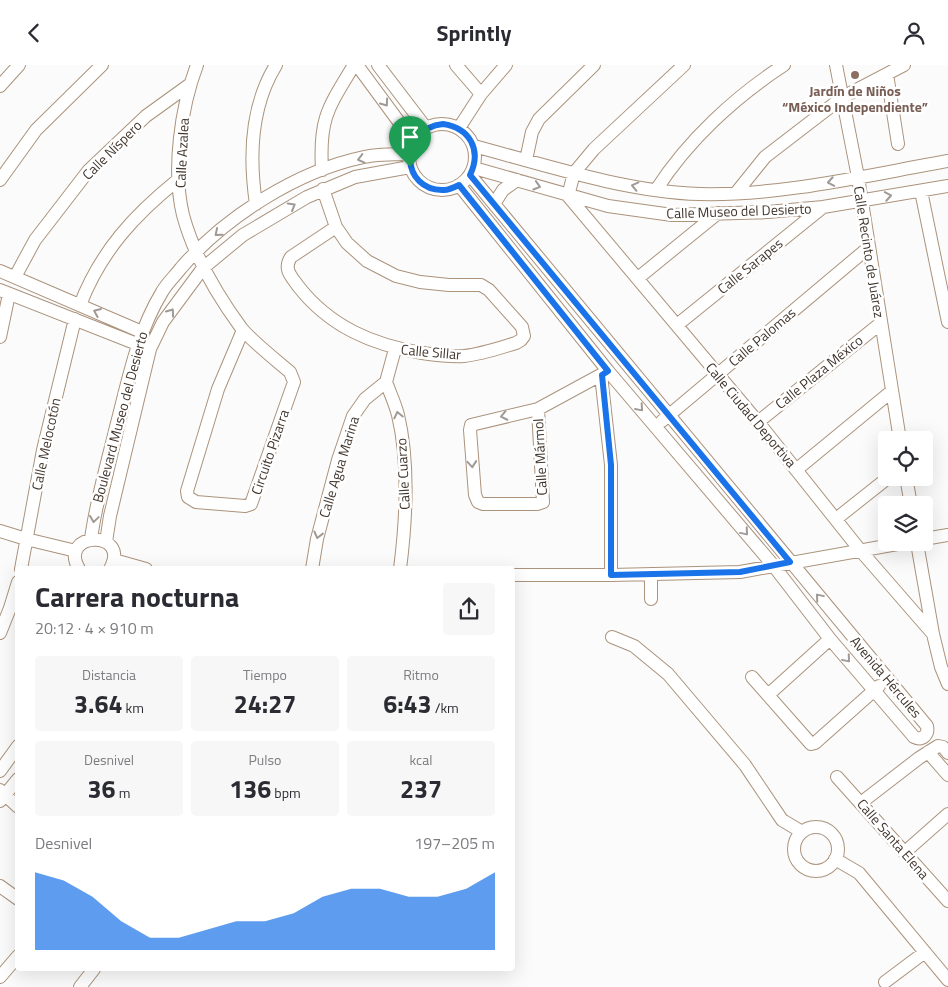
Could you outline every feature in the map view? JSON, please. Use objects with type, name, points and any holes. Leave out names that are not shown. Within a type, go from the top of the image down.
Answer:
[{"type":"street","points":[[0,86],[19,65]]},
{"type":"street","points":[[0,180],[36,130],[102,65]]},
{"type":"street","name":"Calle Azalea","points":[[197,65],[189,85],[180,142],[179,179],[184,215],[203,268]]},
{"type":"street","points":[[256,204],[252,174],[252,145],[259,104],[276,65]]},
{"type":"street","points":[[322,170],[320,146],[324,118],[330,104],[356,65],[413,141]]},
{"type":"street","points":[[378,65],[426,128]]},
{"type":"street","points":[[456,65],[481,94]]},
{"type":"street","points":[[459,128],[481,94],[506,65]]},
{"type":"street","points":[[526,160],[532,132],[539,119],[594,65]]},
{"type":"street","points":[[568,196],[574,173],[594,149],[684,65]]},
{"type":"street","points":[[656,190],[683,153],[705,130],[738,100],[784,65]]},
{"type":"street","name":"Calle Recinto de Juárez","points":[[836,65],[858,177],[860,201],[899,431]]},
{"type":"street","points":[[736,193],[765,157],[843,97],[904,65]]},
{"type":"street","points":[[887,74],[898,144]]},
{"type":"street","name":"Calle Níspero","points":[[15,277],[35,241],[89,170],[146,117],[189,85]]},
{"type":"street","points":[[443,124],[459,128],[468,136],[474,146],[476,159],[472,171],[459,185],[445,190],[430,188],[418,180],[410,167],[409,154],[413,141],[426,128],[443,124]]},
{"type":"street","name":"Calle Museo del Desierto","points":[[474,146],[574,173],[656,190],[700,194],[801,187],[948,161]]},
{"type":"street","name":"Boulevard Museo del Desierto","points":[[91,539],[95,509],[137,344],[164,289],[196,251],[256,204],[322,170],[362,158],[409,154]]},
{"type":"street","name":"Boulevard Museo del Desierto","points":[[106,542],[110,516],[150,349],[163,322],[203,268],[243,235],[323,189],[364,175],[410,167]]},
{"type":"street","name":"Calle Museo del Desierto","points":[[472,171],[517,180],[608,206],[672,215],[768,212],[822,207],[948,186]]},
{"type":"street","name":"Avenida Hércules","points":[[459,185],[605,373],[656,426],[773,565],[830,639],[914,737],[921,738],[925,736],[927,726],[516,232],[472,171]]},
{"type":"street","points":[[80,305],[94,272],[116,240],[147,206],[179,179]]},
{"type":"street","points":[[494,204],[503,190],[517,180]]},
{"type":"street","name":"Calle Sillar","points":[[323,189],[336,227],[347,243],[367,261],[396,276],[420,283],[476,284],[485,287],[524,331],[524,336],[516,343],[478,354],[462,356],[442,356],[394,349],[359,336],[329,316],[302,292],[288,273],[287,262],[291,257],[336,227]]},
{"type":"street","points":[[921,191],[948,322]]},
{"type":"street","name":"Calle Ciudad Deportiva","points":[[568,196],[758,422],[860,550],[933,634]]},
{"type":"street","name":"Calle Sarapes","points":[[677,325],[822,207]]},
{"type":"street","points":[[638,278],[718,213]]},
{"type":"street","name":"Calle Palomas","points":[[656,426],[868,248]]},
{"type":"street","name":"Circuito Pizarra","points":[[203,268],[243,330],[290,372],[293,377],[293,387],[251,504],[245,506],[196,502],[188,497],[187,491],[218,389],[243,330]]},
{"type":"street","points":[[0,271],[142,332]]},
{"type":"street","points":[[0,337],[5,292],[137,344]]},
{"type":"street","name":"Calle Melocotón","points":[[22,566],[43,450],[75,319]]},
{"type":"street","name":"Calle Plaza México","points":[[758,422],[880,323]]},
{"type":"street","points":[[386,382],[394,349]]},
{"type":"street","points":[[605,373],[611,465],[611,575]]},
{"type":"street","name":"Calle Mármol","points":[[538,409],[543,502],[537,504],[483,504],[478,502],[475,495],[471,425],[538,409],[605,373]]},
{"type":"street","name":"Calle Agua Marina","points":[[312,566],[317,539],[338,460],[353,417],[364,399],[386,382]]},
{"type":"street","name":"Calle Cuarzo","points":[[386,382],[398,416],[405,476],[405,522],[400,566]]},
{"type":"street","points":[[796,470],[892,391]]},
{"type":"street","points":[[836,519],[878,486]]},
{"type":"street","points":[[0,531],[76,551]]},
{"type":"street","points":[[933,538],[948,535]]},
{"type":"street","points":[[78,566],[75,558],[76,551],[80,545],[91,539],[100,539],[106,542],[113,553],[112,564],[126,566]]},
{"type":"street","points":[[515,575],[740,572],[878,547]]},
{"type":"street","points":[[918,551],[933,634],[941,667],[948,684]]},
{"type":"street","points":[[651,574],[651,599]]},
{"type":"street","points":[[0,633],[15,592]]},
{"type":"street","points":[[612,637],[634,645],[668,674],[745,765],[782,820],[802,832]]},
{"type":"street","points":[[768,695],[830,639]]},
{"type":"street","points":[[752,677],[811,744],[815,743],[887,679]]},
{"type":"street","points":[[0,771],[15,750]]},
{"type":"street","points":[[862,802],[928,752],[944,750]]},
{"type":"street","points":[[928,752],[948,775]]},
{"type":"street","name":"Calle Santa Elena","points":[[837,777],[862,802],[948,901]]},
{"type":"street","points":[[15,782],[2,796],[15,805]]},
{"type":"street","points":[[905,851],[948,814]]},
{"type":"street","points":[[815,828],[829,832],[837,845],[835,859],[831,865],[818,871],[810,871],[798,862],[794,849],[802,832],[815,828]]},
{"type":"street","points":[[835,859],[859,873],[948,980]]},
{"type":"street","points":[[0,886],[15,897]]},
{"type":"street","points":[[885,982],[925,952]]},
{"type":"street","points":[[0,977],[15,960]]},
{"type":"street","points":[[80,987],[92,971]]},
{"type":"place","name":"Jardín de Niños “México Independiente”","points":[[855,75]]},
{"type":"route","points":[[434,125],[451,125],[459,128],[468,136],[474,146],[476,159],[470,175],[790,562],[740,572],[611,575],[611,457],[602,375],[608,371],[459,185],[445,190],[430,188],[418,180],[410,167],[409,154],[413,141],[426,128],[434,125]]}]
